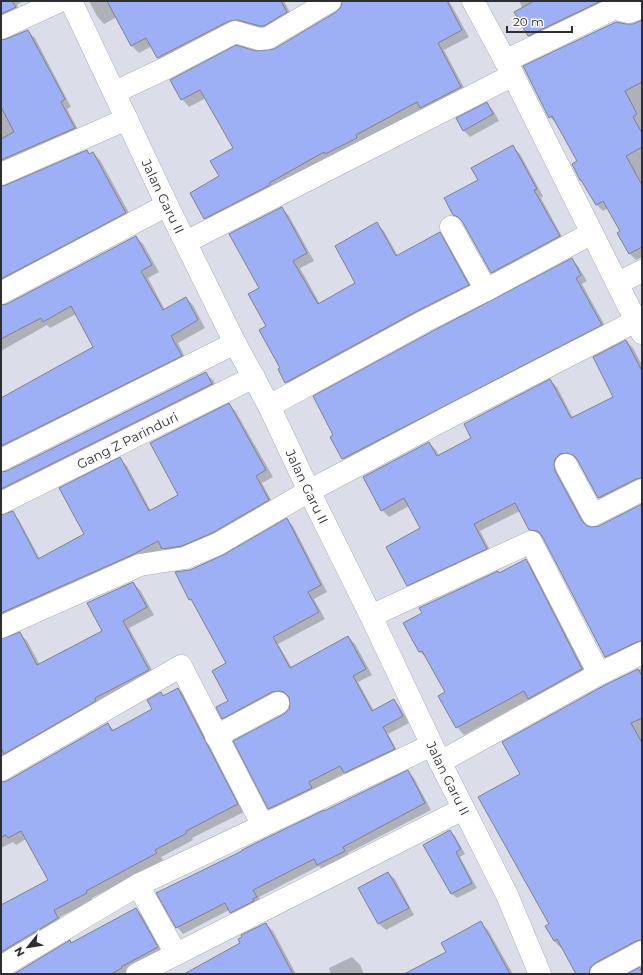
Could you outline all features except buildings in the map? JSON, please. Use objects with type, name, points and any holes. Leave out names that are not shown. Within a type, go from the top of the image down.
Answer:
[{"type":"street","points":[[1,28],[60,1]]},
{"type":"street","name":"Jalan Garu II","points":[[71,1],[167,205],[235,343],[269,406],[463,809],[507,896],[536,973]]},
{"type":"street","points":[[115,92],[164,69],[235,32],[259,39],[268,38],[330,1]]},
{"type":"street","points":[[1,627],[140,565],[185,558],[218,544],[309,491],[451,416],[639,327],[509,68],[473,1]]},
{"type":"street","points":[[186,242],[509,68],[613,9],[628,12],[642,7]]},
{"type":"street","points":[[1,174],[127,119]]},
{"type":"street","points":[[1,292],[167,205]]},
{"type":"street","points":[[451,227],[486,290]]},
{"type":"street","points":[[269,406],[425,321],[592,233]]},
{"type":"street","points":[[618,283],[642,271]]},
{"type":"street","points":[[1,460],[235,343]]},
{"type":"street","name":"Gang Z Parinduri","points":[[1,503],[254,377]]},
{"type":"street","points":[[566,465],[593,515],[642,490]]},
{"type":"street","points":[[371,616],[531,542],[599,674]]},
{"type":"street","points":[[1,967],[138,885],[263,826],[436,753],[642,653]]},
{"type":"street","points":[[1,770],[181,666],[263,826]]},
{"type":"street","points":[[216,736],[278,703]]},
{"type":"street","points":[[137,974],[463,809]]},
{"type":"street","points":[[138,885],[176,954]]},
{"type":"street","points":[[601,974],[642,952]]}]
